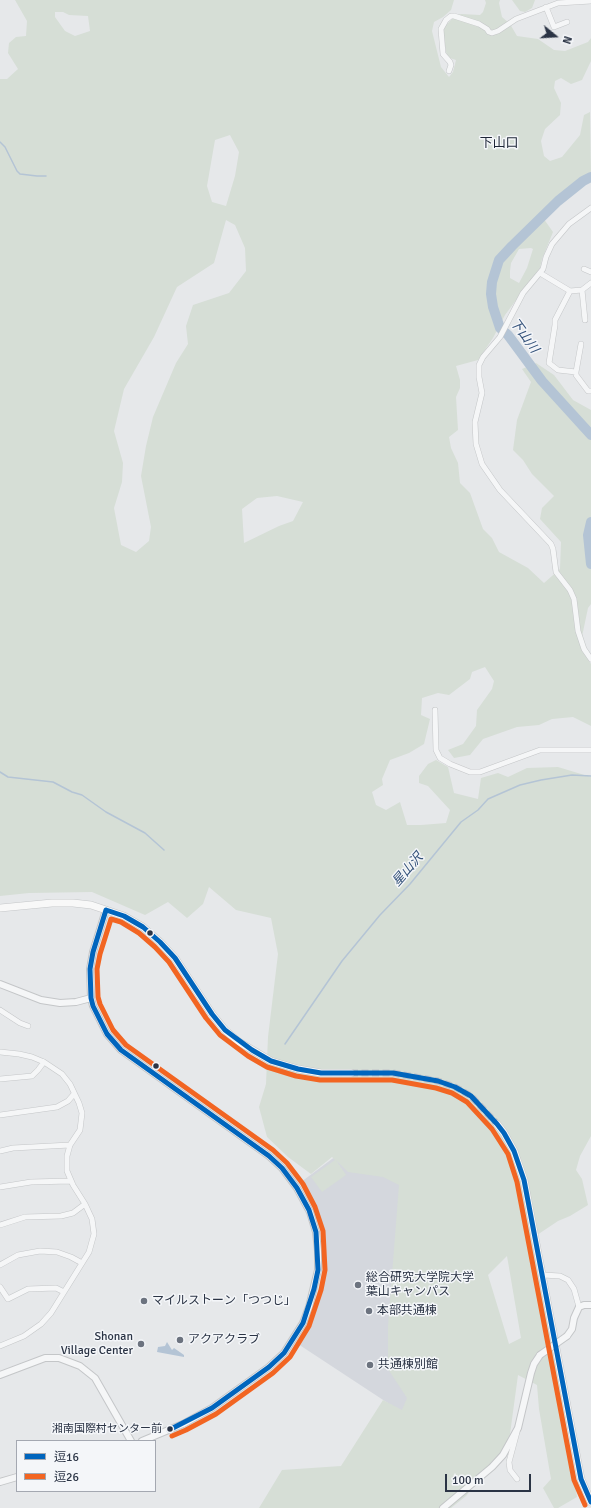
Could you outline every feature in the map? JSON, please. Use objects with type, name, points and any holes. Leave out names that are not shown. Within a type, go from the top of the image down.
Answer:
[{"type":"main road","points":[[0,908],[52,903],[73,903],[91,905],[124,916],[143,927],[160,942],[175,958],[215,1018],[225,1030],[252,1050],[271,1061],[298,1069],[321,1073],[351,1073]]},
{"type":"main road","points":[[497,1124],[514,1151],[524,1180],[581,1479],[591,1502]]},
{"type":"street","points":[[449,71],[451,65],[443,54],[441,29],[446,20],[451,16],[479,24],[492,33],[498,31],[516,19],[558,2],[591,1]]},
{"type":"street","points":[[546,7],[554,27],[567,22]]},
{"type":"street","points":[[591,208],[569,224],[552,244],[540,274],[523,293],[500,337],[483,357],[479,365],[479,377],[482,393],[475,422],[476,444],[482,464],[500,490],[551,544],[556,572],[570,590],[574,599],[578,631],[584,649],[591,659]]},
{"type":"street","points":[[584,269],[591,272]]},
{"type":"street","points":[[540,274],[570,291],[582,290],[591,283]]},
{"type":"street","points":[[582,290],[585,320]]},
{"type":"street","points":[[570,291],[555,320],[549,363],[558,370],[576,372]]},
{"type":"street","points":[[581,344],[576,375],[588,391],[591,391]]},
{"type":"street","points":[[435,710],[436,750],[440,758],[450,764],[470,772],[480,772],[540,750],[591,750]]},
{"type":"street","points":[[106,910],[93,952],[90,969],[91,998],[98,1017],[107,1034],[121,1050],[269,1156],[282,1168],[297,1188],[310,1212],[316,1232],[318,1251],[318,1270],[314,1289],[303,1323],[284,1353],[269,1367],[212,1408],[183,1424],[144,1440]]},
{"type":"street","points":[[0,984],[41,1000],[54,1002],[76,1002],[91,998]]},
{"type":"street","points":[[0,1010],[20,1023],[28,1026]]},
{"type":"street","points":[[0,1052],[19,1054],[44,1062],[62,1074],[70,1084],[82,1113],[80,1130],[70,1145],[67,1156],[67,1171],[70,1181],[85,1204],[92,1219],[94,1234],[89,1252],[51,1313],[41,1324],[24,1336],[0,1346]]},
{"type":"street","points":[[0,1079],[32,1076],[44,1062]]},
{"type":"street","points":[[0,1115],[57,1107],[68,1101],[74,1094]]},
{"type":"street","points":[[0,1151],[13,1148],[70,1145]]},
{"type":"street","points":[[0,1188],[31,1182],[70,1181]]},
{"type":"street","points":[[0,1225],[25,1217],[61,1216],[72,1213],[85,1204]]},
{"type":"street","points":[[0,1265],[18,1255],[40,1251],[57,1252],[71,1256],[82,1263]]},
{"type":"street","points":[[543,1275],[560,1276],[568,1280],[574,1289],[579,1307]]},
{"type":"street","points":[[0,1287],[8,1299],[28,1289],[56,1288],[64,1292]]},
{"type":"street","points":[[517,1480],[510,1470],[509,1462],[534,1364],[540,1355],[571,1332],[574,1318],[579,1307],[584,1304],[591,1305]]},
{"type":"street","points":[[0,1375],[45,1358],[59,1358],[80,1366],[95,1378],[130,1440]]},
{"type":"street","points":[[442,1508],[492,1467],[503,1455],[518,1428]]},
{"type":"street","points":[[0,1482],[16,1477]]},
{"type":"shaded area","points":[[15,0],[454,0],[451,10],[434,22],[432,31],[441,67],[449,77],[453,72],[456,60],[447,57],[442,29],[456,15],[480,15],[483,12],[486,3],[485,0],[500,0],[499,3],[502,17],[510,24],[517,36],[538,39],[554,50],[565,51],[588,42],[591,38],[591,61],[582,80],[571,84],[561,78],[555,81],[554,88],[561,103],[560,115],[545,129],[541,141],[544,156],[550,161],[562,157],[580,135],[584,115],[590,112],[591,174],[570,187],[541,215],[553,232],[540,268],[505,315],[493,338],[478,360],[456,366],[460,380],[460,388],[456,397],[458,430],[449,437],[451,448],[458,463],[460,483],[470,493],[483,529],[492,538],[499,552],[528,568],[544,583],[560,569],[561,542],[540,519],[542,508],[554,496],[532,474],[523,460],[513,450],[517,420],[531,382],[522,369],[536,363],[554,375],[573,400],[591,410],[591,604],[588,608],[580,646],[591,664],[591,726],[573,717],[552,719],[539,725],[517,727],[483,739],[470,755],[454,758],[448,750],[463,744],[476,726],[477,710],[492,689],[494,681],[485,667],[472,672],[470,679],[449,695],[438,693],[422,698],[421,715],[430,719],[424,744],[409,753],[390,760],[382,779],[383,785],[372,792],[376,805],[386,810],[400,802],[407,825],[421,825],[446,823],[450,810],[428,786],[419,783],[419,776],[428,764],[436,760],[448,767],[454,793],[478,799],[481,778],[498,773],[508,777],[527,768],[558,767],[591,777],[591,1136],[580,1156],[576,1170],[582,1179],[588,1205],[570,1216],[558,1221],[537,1235],[577,1497],[558,1508],[554,1508],[543,1488],[551,1479],[539,1409],[537,1385],[518,1375],[510,1434],[504,1449],[466,1496],[451,1508],[259,1508],[282,1470],[341,1466],[383,1400],[402,1410],[407,1398],[388,1369],[388,1326],[399,1185],[383,1177],[348,1172],[336,1160],[346,1175],[322,1192],[311,1177],[335,1160],[332,1157],[311,1174],[288,1157],[267,1137],[259,1107],[266,1084],[268,1037],[278,954],[271,918],[236,910],[209,887],[203,904],[187,918],[168,902],[145,915],[92,892],[29,893],[0,896],[0,79],[7,79],[18,69],[8,53],[9,43],[16,37],[26,36],[27,21]],"holes":[[[55,12],[63,12],[69,15],[88,16],[90,31],[75,36],[65,31],[55,17]],[[230,135],[239,152],[235,176],[226,206],[212,202],[207,186],[215,140]],[[226,220],[235,225],[245,248],[246,271],[229,293],[193,305],[186,326],[188,344],[176,363],[153,417],[146,446],[141,476],[151,527],[149,541],[136,552],[121,545],[114,508],[122,482],[123,463],[114,431],[124,389],[154,337],[177,287],[214,263]],[[519,249],[533,249],[527,268],[519,283],[510,278],[511,263]],[[277,496],[303,502],[293,521],[244,543],[242,509],[257,498]],[[507,1256],[521,1338],[509,1344],[488,1275]]]},
{"type":"shaded area","points":[[512,0],[535,0],[532,8],[525,12],[520,11]]},
{"type":"shaded area","name":"総合研究大学院大学 葉山キャンパス","points":[[336,1156],[401,1176],[421,1391],[406,1415],[298,1344],[312,1319],[318,1300],[323,1270],[322,1236],[316,1214],[301,1182]]},
{"type":"water","points":[[167,1342],[172,1350],[174,1348],[184,1355],[184,1357],[157,1352],[158,1347],[165,1346]]},
{"type":"waterway","points":[[0,142],[5,147],[20,174],[46,176]]},
{"type":"waterway","name":"下山川","points":[[591,177],[583,181],[558,201],[499,260],[492,282],[491,294],[493,307],[500,328],[508,335],[542,381],[591,435]]},
{"type":"waterway","name":"下山川","points":[[591,522],[588,535],[591,564]]},
{"type":"waterway","points":[[0,772],[8,777],[53,782],[72,792],[82,795],[106,812],[145,833],[164,850]]},
{"type":"waterway","name":"星山沢","points":[[285,1044],[342,961],[380,915],[410,884],[461,822],[478,810],[488,799],[520,785],[572,775],[591,776]]},
{"type":"tunnel","points":[[351,1073],[393,1073],[438,1081],[455,1087],[471,1096],[497,1124]]},
{"type":"transit line","name":"逗16","points":[[169,1430],[212,1408],[269,1367],[284,1353],[303,1323],[314,1289],[318,1270],[316,1232],[309,1210],[297,1188],[282,1168],[269,1156],[121,1050],[107,1034],[93,1006],[91,998],[90,969],[93,952],[106,910],[124,916],[143,927],[160,942],[175,958],[212,1014],[225,1030],[252,1050],[271,1061],[298,1069],[321,1073],[393,1073],[438,1081],[455,1087],[471,1096],[497,1124],[514,1151],[524,1180],[581,1479],[591,1502]]},
{"type":"transit line","name":"逗26","points":[[172,1436],[216,1414],[273,1373],[290,1357],[309,1326],[321,1290],[325,1270],[323,1231],[315,1207],[303,1184],[287,1163],[273,1150],[126,1045],[113,1030],[98,997],[97,969],[111,919],[121,922],[139,933],[155,947],[169,962],[206,1018],[220,1035],[248,1056],[267,1067],[296,1076],[320,1080],[392,1080],[436,1088],[452,1093],[467,1102],[492,1129],[508,1154],[517,1182],[574,1480],[585,1505]]},
{"type":"place","name":"総合研究大学院大学 葉山キャンパス","points":[[358,1285]]},
{"type":"place","name":"マイルストーン「つつじ」","points":[[144,1301]]},
{"type":"place","name":"本部共通棟","points":[[369,1311]]},
{"type":"place","name":"アクアクラブ","points":[[180,1340]]},
{"type":"place","name":"Shonan Village Center","points":[[141,1344]]},
{"type":"place","name":"共通棟別館","points":[[370,1365]]},
{"type":"place","name":"湘南国際村センター前","points":[[170,1429]]},
{"type":"district","name":"下山口","points":[[499,144]]}]
